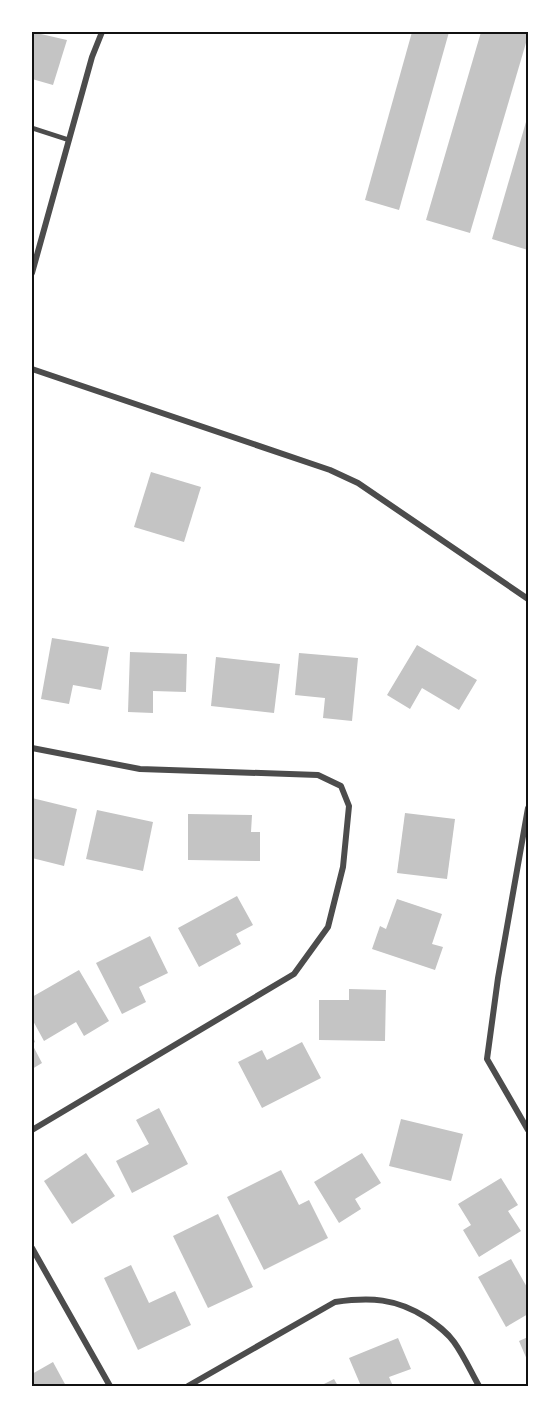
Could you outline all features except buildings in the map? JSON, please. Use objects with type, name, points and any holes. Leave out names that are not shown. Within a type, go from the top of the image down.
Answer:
[{"type":"street","points":[[32,273],[92,57],[102,32]]},
{"type":"street","points":[[32,369],[330,470],[358,483],[528,599]]},
{"type":"street","points":[[32,748],[140,769],[318,775],[341,786],[350,806],[343,867],[328,927],[294,974],[32,1130]]},
{"type":"street","points":[[528,808],[498,978],[488,1059],[528,1130]]},
{"type":"street","points":[[32,1248],[110,1386]]},
{"type":"street","points":[[188,1386],[335,1302],[361,1298],[395,1302],[411,1307],[440,1327],[454,1342],[479,1386]]},
{"type":"lane","points":[[32,128],[69,140]]}]
